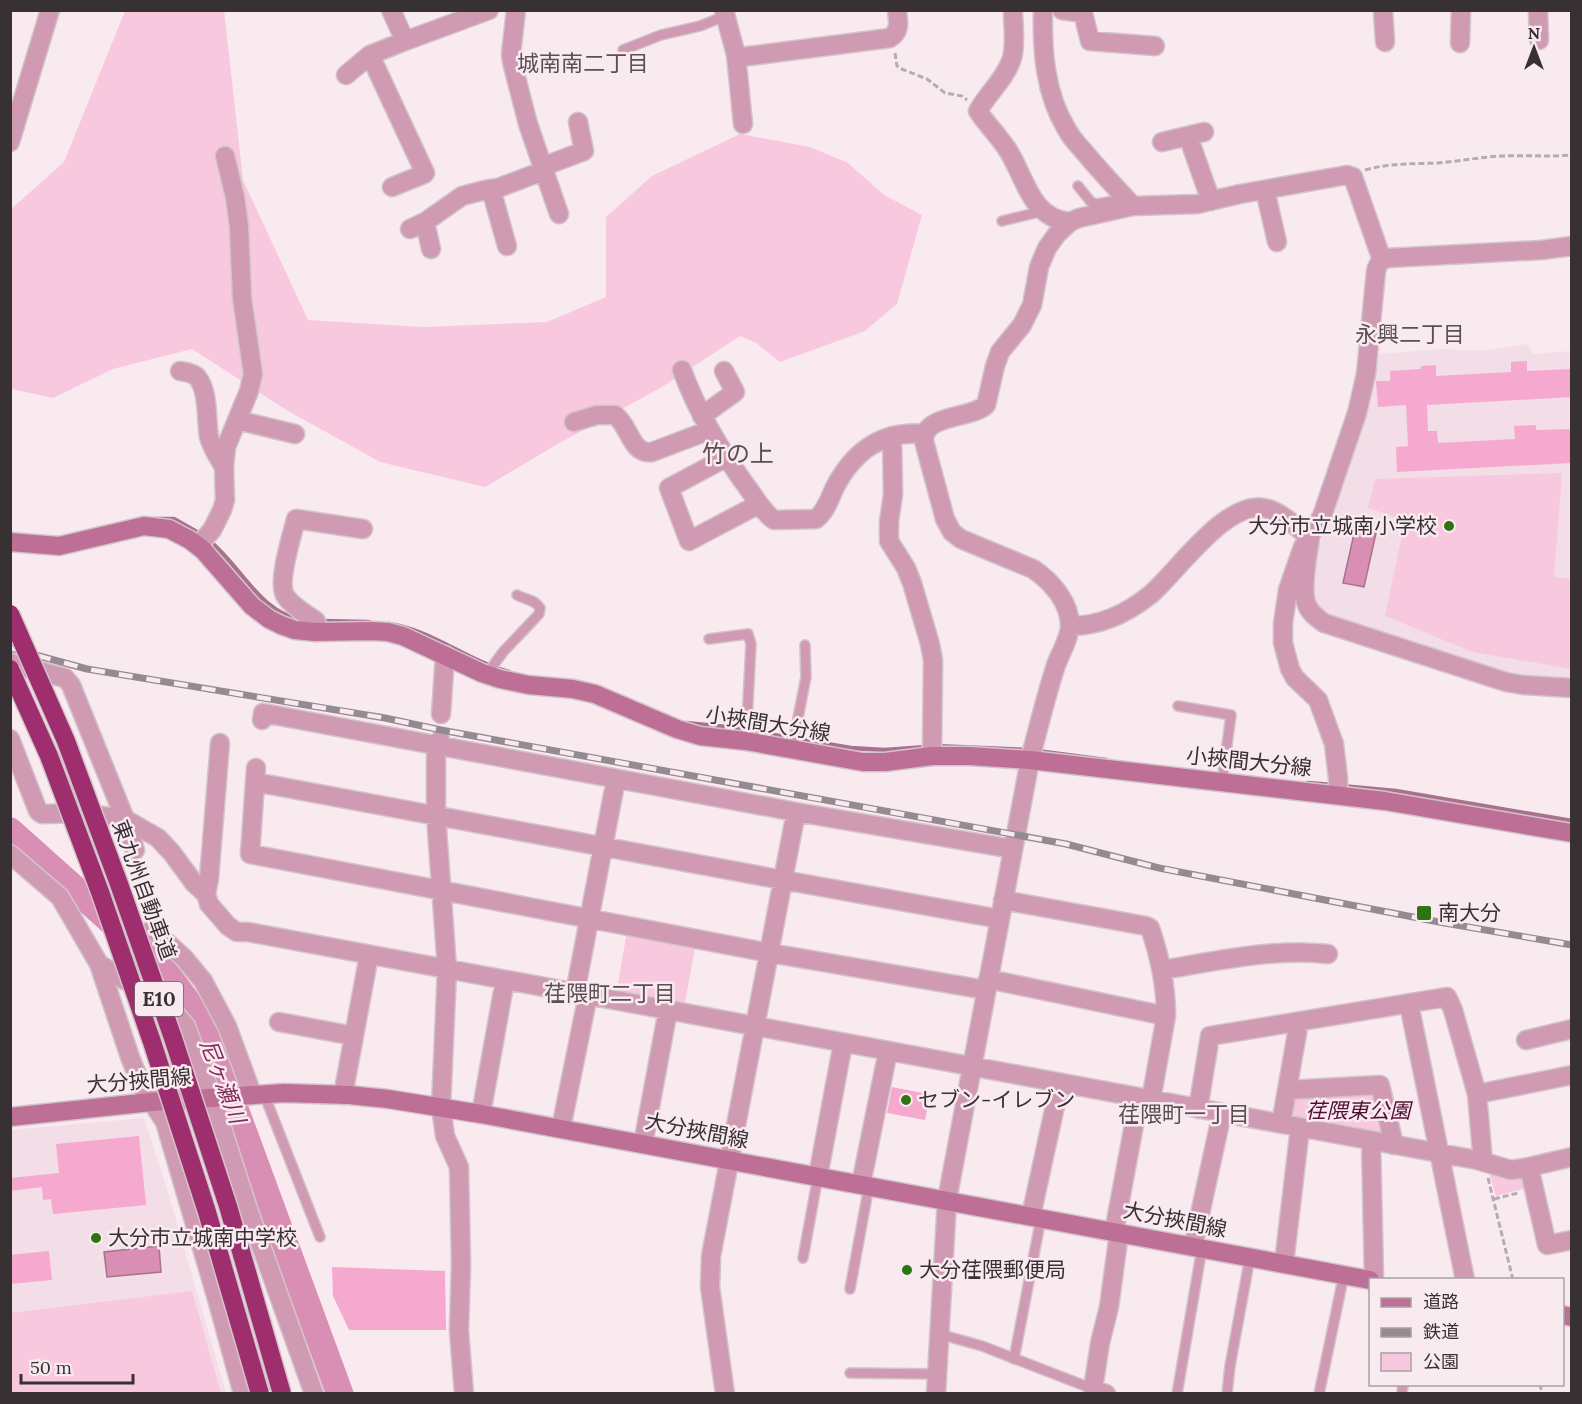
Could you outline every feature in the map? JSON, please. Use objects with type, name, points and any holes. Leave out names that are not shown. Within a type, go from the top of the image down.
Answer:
[{"type":"highway","name":"東九州自動車道","points":[[10,614],[66,741],[173,1038],[228,1206],[282,1394]]},
{"type":"highway","name":"東九州自動車道","points":[[10,669],[49,756],[100,892],[152,1042],[207,1212],[260,1394]]},
{"type":"main road","name":"小挾間大分線","points":[[10,542],[59,546],[144,526],[169,529],[198,545],[210,556],[252,606],[269,619],[289,628],[318,632],[395,633],[487,675],[514,682],[595,694],[690,734],[746,741],[862,762],[885,762],[932,756],[1030,760],[1338,795],[1572,833]]},
{"type":"main road","name":"大分挾間線","points":[[10,1117],[151,1102],[258,1094],[343,1095],[388,1099],[561,1128],[1369,1279]]},
{"type":"street","points":[[10,142],[50,10]]},
{"type":"street","points":[[391,10],[405,41]]},
{"type":"street","points":[[346,75],[370,55],[489,10]]},
{"type":"street","points":[[736,55],[741,57],[893,36],[898,28],[897,10]]},
{"type":"street","points":[[1012,10],[1014,50],[1012,59],[978,111],[1008,151],[1029,193],[1043,211],[1059,221],[1070,222]]},
{"type":"street","points":[[1043,10],[1046,70],[1061,120],[1076,142],[1130,202]]},
{"type":"street","points":[[1062,10],[1083,13],[1090,41],[1155,46]]},
{"type":"street","points":[[1383,10],[1385,42]]},
{"type":"street","points":[[1460,43],[1461,10]]},
{"type":"street","points":[[1538,10],[1539,40]]},
{"type":"street","points":[[513,11],[512,62],[528,124],[559,214]]},
{"type":"street","points":[[724,13],[736,55],[743,124]]},
{"type":"street","points":[[370,55],[425,173],[392,187]]},
{"type":"street","points":[[431,249],[418,225],[462,196],[491,189],[584,151],[578,122]]},
{"type":"street","points":[[1162,142],[1196,134],[1211,201]]},
{"type":"street","points":[[198,545],[212,530],[222,510],[225,500],[226,447],[249,391],[253,374],[242,297],[239,226],[225,156]]},
{"type":"street","points":[[936,1394],[947,1200],[1030,760],[1044,705],[1070,626],[1068,610],[1064,602],[1054,587],[1040,574],[961,539],[952,532],[943,511],[924,434],[927,429],[944,420],[979,410],[986,405],[1000,352],[1022,325],[1032,305],[1039,267],[1047,248],[1057,234],[1070,222],[1079,218],[1130,202],[1187,205],[1349,176],[1353,177],[1382,260]]},
{"type":"street","points":[[491,189],[507,246]]},
{"type":"street","points":[[1265,190],[1277,242]]},
{"type":"street","points":[[1338,795],[1336,752],[1322,706],[1295,678],[1286,657],[1283,643],[1284,610],[1288,590],[1303,547],[1322,516],[1360,401],[1366,374],[1378,264],[1382,260],[1400,258],[1542,250],[1572,246]]},
{"type":"street","points":[[682,370],[694,401],[727,458],[759,504],[774,520],[816,519],[823,512],[843,473],[870,446],[892,436],[908,433],[924,434]]},
{"type":"street","points":[[574,422],[597,416],[615,416],[625,426],[639,450],[652,453],[706,423],[735,392],[724,370]]},
{"type":"street","points":[[180,371],[197,376],[201,383],[210,440],[224,467]]},
{"type":"street","points":[[237,420],[295,434]]},
{"type":"street","points":[[892,436],[893,495],[889,520],[889,541],[906,568],[912,583],[930,644],[933,660],[932,756]]},
{"type":"street","points":[[727,458],[669,488],[689,541],[759,504]]},
{"type":"street","points":[[1070,626],[1097,624],[1134,607],[1157,588],[1220,525],[1239,511],[1258,507],[1271,510],[1310,538]]},
{"type":"street","points":[[318,632],[316,621],[286,599],[281,588],[296,519],[363,530]]},
{"type":"street","points":[[1310,538],[1305,580],[1306,601],[1312,613],[1324,623],[1506,682],[1572,688]]},
{"type":"street","points":[[441,714],[446,655]]},
{"type":"street","points":[[10,663],[65,678],[71,685],[125,819],[135,850]]},
{"type":"street","points":[[262,720],[263,713],[438,743],[796,812],[1013,849]]},
{"type":"street","points":[[10,739],[35,806],[42,814],[79,813],[125,819],[158,838],[194,883],[206,894]]},
{"type":"street","points":[[220,742],[206,894],[209,904],[228,926],[237,932],[248,932],[1394,1145],[1483,1162],[1511,1170],[1572,1157]]},
{"type":"street","points":[[438,743],[436,815],[447,969],[441,1107],[445,1136],[459,1167],[461,1265],[459,1331],[464,1394]]},
{"type":"street","points":[[1000,919],[436,815],[256,775],[250,854],[770,953],[987,985],[1166,1016]]},
{"type":"street","points":[[561,1128],[582,994],[589,918],[616,778]]},
{"type":"street","points":[[725,1394],[710,1287],[710,1269],[796,812]]},
{"type":"street","points":[[10,854],[60,897],[99,964],[142,1087],[165,1122],[218,1299],[243,1394]]},
{"type":"street","points":[[1003,900],[1146,926],[1150,928],[1162,969],[1166,1016],[1116,1232],[1109,1307],[1101,1343],[1099,1391]]},
{"type":"street","points":[[152,929],[184,958],[203,981],[227,1026],[258,1094]]},
{"type":"street","points":[[1162,969],[1273,952],[1305,951],[1328,954]]},
{"type":"street","points":[[343,1095],[369,955]]},
{"type":"street","points":[[99,964],[170,1008],[186,1026],[314,1394]]},
{"type":"street","points":[[481,1114],[505,980]]},
{"type":"street","points":[[1198,1109],[1210,1036],[1447,997],[1453,1010],[1477,1094],[1483,1162]]},
{"type":"street","points":[[1409,1004],[1465,1278]]},
{"type":"street","points":[[643,1144],[668,1010]]},
{"type":"street","points":[[279,1022],[354,1036]]},
{"type":"street","points":[[1281,1124],[1299,1022]]},
{"type":"street","points":[[1526,1040],[1572,1029]]},
{"type":"street","points":[[818,1176],[843,1043]]},
{"type":"street","points":[[865,1185],[888,1051]]},
{"type":"street","points":[[1477,1094],[1572,1075]]},
{"type":"street","points":[[1036,1217],[1060,1083]]},
{"type":"street","points":[[1287,1090],[1380,1085],[1394,1145]]},
{"type":"street","points":[[1197,1247],[1222,1113]]},
{"type":"street","points":[[1284,1263],[1300,1128]]},
{"type":"street","points":[[1371,1141],[1372,1278]]},
{"type":"street","points":[[1529,1167],[1547,1245],[1572,1239]]},
{"type":"lane","points":[[623,50],[662,35],[700,26],[724,13]]},
{"type":"lane","points":[[1078,186],[1091,202],[1096,204],[1130,202]]},
{"type":"lane","points":[[1002,220],[1043,211]]},
{"type":"lane","points":[[487,675],[503,652],[539,614],[540,608],[534,601],[517,595]]},
{"type":"lane","points":[[710,639],[748,633],[750,637],[752,644],[746,741]]},
{"type":"lane","points":[[792,750],[806,677],[805,645]]},
{"type":"lane","points":[[1178,706],[1231,715],[1222,782]]},
{"type":"lane","points":[[258,1094],[320,1237]]},
{"type":"lane","points":[[803,1258],[818,1176]]},
{"type":"lane","points":[[850,1289],[865,1185]]},
{"type":"lane","points":[[1014,1359],[1036,1217]]},
{"type":"lane","points":[[1177,1394],[1197,1247]]},
{"type":"lane","points":[[1227,1394],[1250,1257]]},
{"type":"lane","points":[[1319,1394],[1344,1275]]},
{"type":"lane","points":[[939,1334],[982,1346],[1099,1391]]},
{"type":"lane","points":[[850,1373],[937,1374]]},
{"type":"path","points":[[893,36],[899,68],[927,79],[945,93],[962,96],[978,111]]},
{"type":"path","points":[[1349,176],[1390,164],[1442,162],[1506,155],[1540,157],[1572,155]]},
{"type":"path","points":[[1483,1162],[1514,1278]]},
{"type":"path","points":[[1494,1199],[1534,1189]]},
{"type":"shaded area","name":"大分市立城南小学校","points":[[1528,344],[1533,354],[1571,351],[1571,684],[1524,681],[1338,625],[1310,603],[1310,576],[1368,409],[1377,354],[1444,349],[1482,351]]},
{"type":"shaded area","points":[[1355,529],[1376,533],[1364,587],[1343,583]]},
{"type":"shaded area","name":"大分市立城南中学校","points":[[144,1118],[226,1393],[11,1394],[11,1130]]},
{"type":"shaded area","points":[[159,1246],[161,1272],[107,1277],[104,1252]]},
{"type":"green space","points":[[224,10],[243,180],[308,320],[424,327],[547,322],[606,297],[606,217],[652,176],[740,134],[810,147],[848,163],[884,195],[922,215],[897,304],[865,331],[780,362],[756,343],[740,336],[662,387],[485,487],[380,462],[288,411],[192,349],[113,369],[53,398],[11,389],[10,210],[64,162],[125,11]]},
{"type":"green space","points":[[1562,473],[1554,577],[1571,579],[1571,669],[1473,652],[1385,616],[1405,520],[1368,508],[1375,479]]},
{"type":"green space","points":[[627,931],[696,943],[684,1008],[616,995]]},
{"type":"green space","name":"荏隈東公園","points":[[1372,1089],[1384,1138],[1290,1120],[1290,1096]]},
{"type":"green space","points":[[1494,1172],[1525,1180],[1527,1188],[1496,1196],[1489,1173]]},
{"type":"green space","points":[[192,1291],[221,1393],[11,1393],[11,1313]]},
{"type":"building","points":[[1527,361],[1527,371],[1572,369],[1572,397],[1427,405],[1428,431],[1437,431],[1438,443],[1515,439],[1514,426],[1536,425],[1536,430],[1572,429],[1572,463],[1397,472],[1396,447],[1408,446],[1406,405],[1378,407],[1376,381],[1390,381],[1390,371],[1421,369],[1421,366],[1436,365],[1436,376],[1511,372],[1511,362]]},
{"type":"building","name":"セブン-イレブン","points":[[892,1087],[928,1094],[925,1120],[887,1113]]},
{"type":"building","points":[[139,1136],[146,1205],[53,1214],[51,1199],[43,1200],[42,1187],[10,1191],[10,1178],[59,1173],[56,1144]]},
{"type":"building","points":[[49,1251],[52,1280],[10,1284],[10,1255]]},
{"type":"building","points":[[332,1267],[445,1271],[446,1330],[349,1330],[333,1296]]},
{"type":"waterway","points":[[149,519],[174,519],[202,535]]},
{"type":"waterway","points":[[208,540],[262,598],[288,616],[303,620]]},
{"type":"waterway","points":[[320,621],[369,622]]},
{"type":"waterway","points":[[389,624],[420,632],[479,661],[509,672]]},
{"type":"waterway","points":[[686,723],[727,727],[851,748],[884,750],[927,747]]},
{"type":"waterway","points":[[935,746],[1029,750]]},
{"type":"waterway","points":[[1037,751],[1106,760]]},
{"type":"waterway","points":[[1308,783],[1333,785]]},
{"type":"waterway","points":[[1341,786],[1396,791],[1572,821]]},
{"type":"waterway","name":"尼ヶ瀬川","points":[[10,831],[160,965],[202,1025],[213,1049],[340,1394]]},
{"type":"railway","points":[[10,648],[87,669],[385,718],[1066,844],[1159,868],[1572,945]]},
{"type":"place","name":"大分市立城南小学校","points":[[1449,526]]},
{"type":"place","name":"南大分","points":[[1424,913]]},
{"type":"place","name":"セブン-イレブン","points":[[906,1100]]},
{"type":"place","name":"大分市立城南中学校","points":[[96,1238]]},
{"type":"place","name":"大分荏隈郵便局","points":[[907,1270]]},
{"type":"district","name":"城南南二丁目","points":[[583,63]]},
{"type":"district","name":"永興二丁目","points":[[1410,334]]},
{"type":"district","name":"竹の上","points":[[738,454]]},
{"type":"district","name":"荏隈町二丁目","points":[[610,993]]},
{"type":"district","name":"荏隈町一丁目","points":[[1184,1114]]}]
